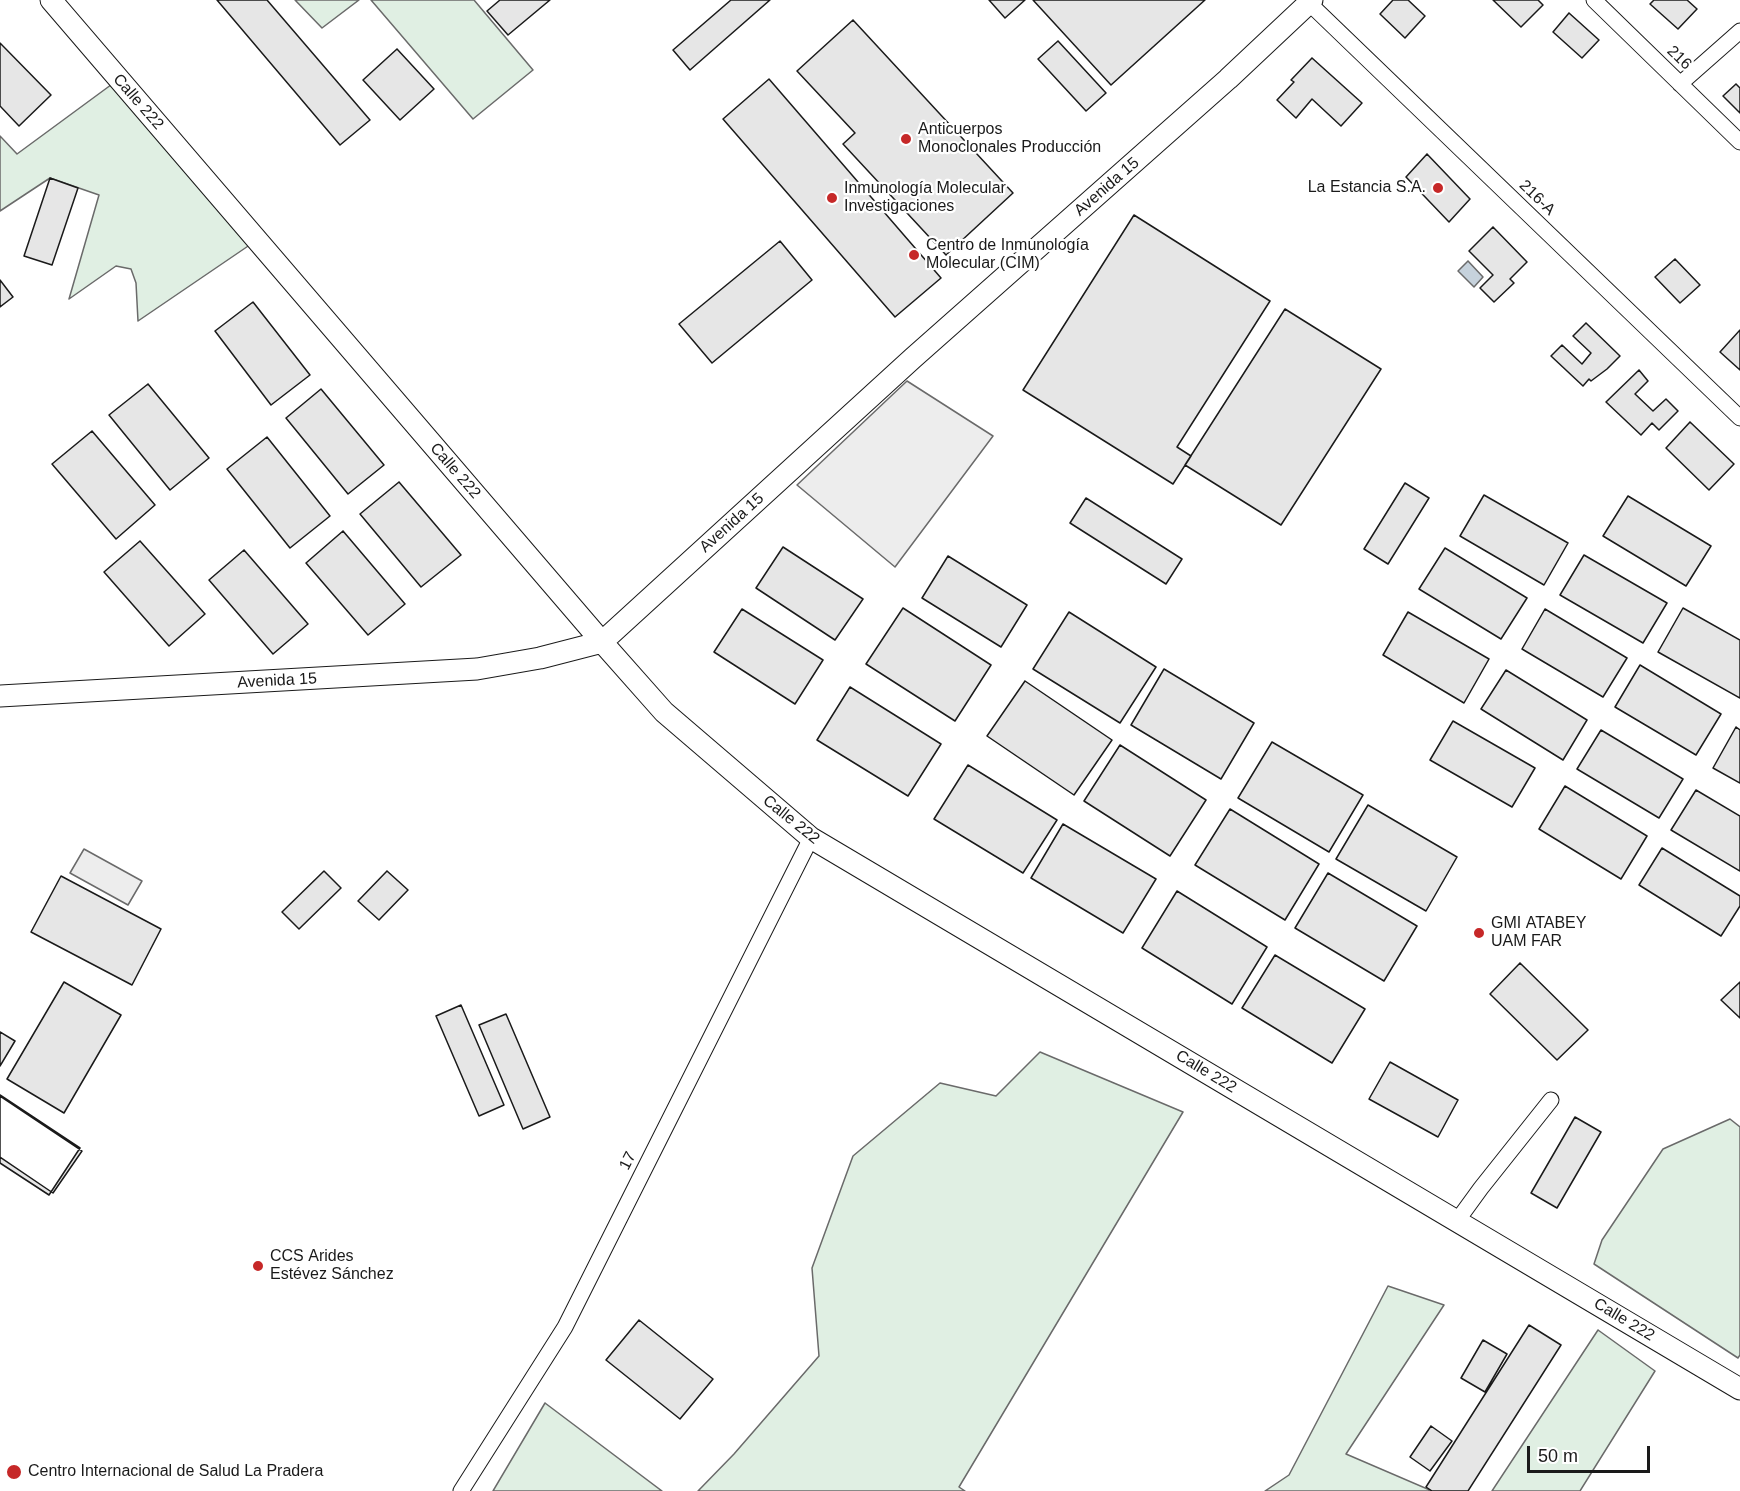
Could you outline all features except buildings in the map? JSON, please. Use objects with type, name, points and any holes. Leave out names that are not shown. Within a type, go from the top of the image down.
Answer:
[{"type":"main road","name":"Calle 222","points":[[51,0],[664,712],[811,838],[1740,1389]]},
{"type":"main road","name":"Avenida 15","points":[[0,696],[477,669],[540,658],[602,642],[913,358],[1228,79],[1310,1]]},
{"type":"street","name":"216","points":[[1594,0],[1740,142]]},
{"type":"street","name":"216-A","points":[[1310,1],[1740,418]]},
{"type":"street","points":[[1680,84],[1740,32]]},
{"type":"street","name":"17","points":[[461,1491],[565,1326],[811,838]]},
{"type":"street","points":[[1457,1221],[1551,1100]]},
{"type":"green space","points":[[295,0],[359,0],[322,28]]},
{"type":"green space","points":[[371,0],[474,0],[533,70],[473,119]]},
{"type":"green space","points":[[119,79],[257,240],[138,321],[136,283],[131,269],[116,266],[69,299],[99,195],[50,178],[0,211],[0,136],[17,154]]},
{"type":"green space","points":[[1040,1052],[1183,1112],[959,1487],[965,1491],[698,1491],[734,1454],[819,1356],[812,1268],[853,1156],[940,1083],[996,1096]]},
{"type":"green space","points":[[1730,1119],[1740,1127],[1740,1355],[1738,1358],[1594,1264],[1602,1240],[1663,1149]]},
{"type":"green space","points":[[1388,1286],[1444,1305],[1346,1454],[1432,1491],[1265,1491],[1289,1475]]},
{"type":"green space","points":[[1598,1330],[1655,1371],[1580,1491],[1492,1491]]},
{"type":"green space","points":[[545,1403],[662,1491],[493,1491]]},
{"type":"shaded area","points":[[1468,261],[1483,277],[1474,287],[1458,271]]},
{"type":"shaded area","points":[[907,381],[993,436],[895,567],[797,485]]},
{"type":"shaded area","points":[[84,849],[142,881],[128,905],[70,873]]},
{"type":"place","name":"Anticuerpos Monoclonales Producción","points":[[906,139]]},
{"type":"place","name":"La Estancia S.A.","points":[[1438,188]]},
{"type":"place","name":"Inmunología Molecular Investigaciones","points":[[832,198]]},
{"type":"place","name":"Centro de Inmunología Molecular (CIM)","points":[[914,255]]},
{"type":"place","name":"GMI ATABEY UAM FAR","points":[[1479,933]]},
{"type":"place","name":"CCS Arides Estévez Sánchez","points":[[258,1266]]},
{"type":"place","name":"Centro Internacional de Salud La Pradera","points":[[14,1472]]}]
